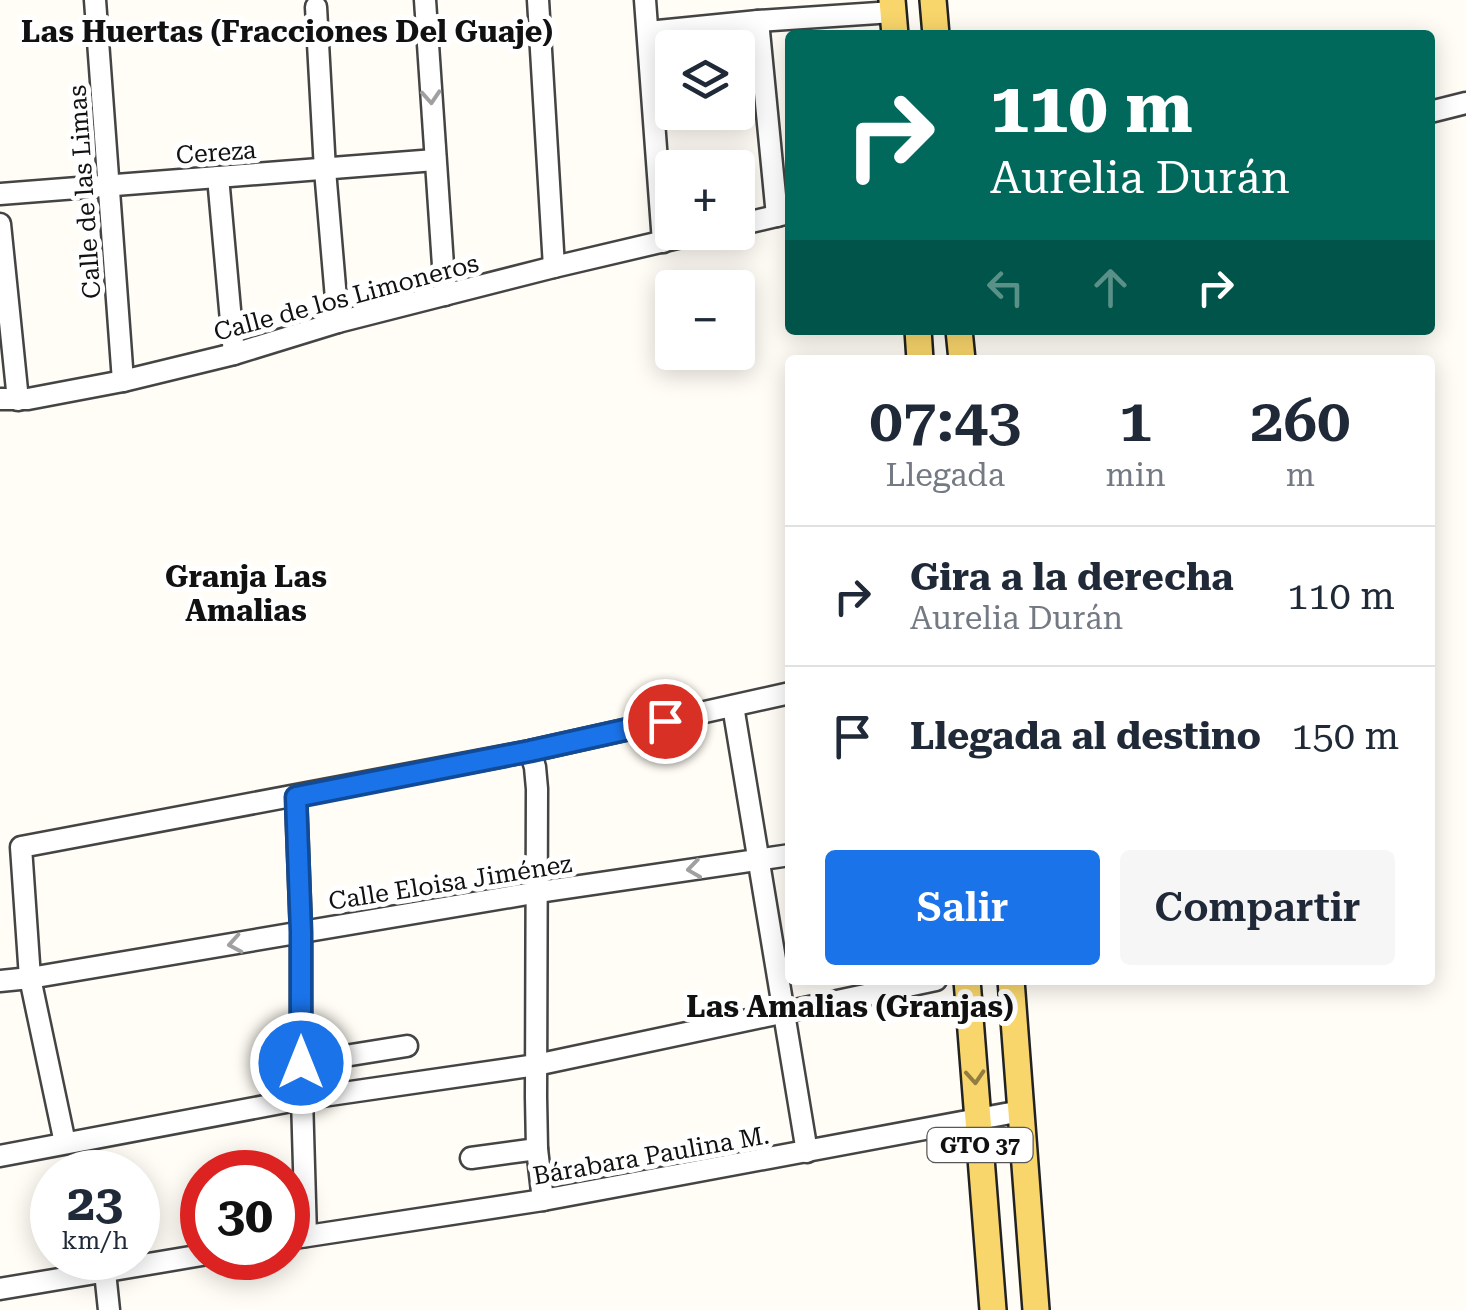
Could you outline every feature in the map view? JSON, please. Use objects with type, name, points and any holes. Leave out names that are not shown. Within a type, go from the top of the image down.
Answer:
[{"type":"main road","points":[[933,0],[936,30]]},
{"type":"main road","name":"GTO 37","points":[[968,985],[993,1310]]},
{"type":"main road","name":"GTO 37","points":[[1011,985],[1036,1310]]},
{"type":"street","name":"Calle de las Limas","points":[[95,0],[123,381]]},
{"type":"street","points":[[425,0],[445,296]]},
{"type":"street","points":[[538,0],[554,267]]},
{"type":"street","points":[[645,0],[656,150]]},
{"type":"street","points":[[316,8],[338,322]]},
{"type":"street","points":[[648,32],[758,21],[893,16]]},
{"type":"street","points":[[755,221],[783,214],[758,21]]},
{"type":"street","points":[[1435,111],[1466,103]]},
{"type":"street","name":"Cereza","points":[[0,194],[436,160]]},
{"type":"street","points":[[218,177],[234,354]]},
{"type":"street","points":[[0,224],[9,400]]},
{"type":"street","name":"Calle de los Limoneros","points":[[9,400],[123,381],[234,354],[338,322],[655,244]]},
{"type":"street","points":[[65,1143],[30,978],[21,847],[530,751],[785,694]]},
{"type":"street","points":[[733,706],[807,1152]]},
{"type":"street","points":[[530,751],[538,790],[537,1149],[543,1200]]},
{"type":"street","points":[[296,797],[301,932],[300,1150]]},
{"type":"street","name":"Calle Eloisa Jiménez","points":[[0,981],[785,856]]},
{"type":"street","points":[[0,1156],[302,1099],[536,1065],[913,985]]},
{"type":"street","points":[[301,1063],[407,1046]]},
{"type":"street","name":"Bárabara Paulina M.","points":[[310,1236],[543,1200],[1021,1111]]},
{"type":"street","points":[[471,1158],[537,1149]]},
{"type":"street","points":[[0,1289],[56,1280]]},
{"type":"street","points":[[106,1280],[109,1310]]},
{"type":"district","name":"Las Huertas (Fracciones Del Guaje)","points":[[287,32]]},
{"type":"district","name":"Granja Las Amalias","points":[[246,594]]},
{"type":"district","name":"Las Amalias (Granjas)","points":[[850,1007]]},
{"type":"route","points":[[301,1063],[296,797],[665,721]]}]
